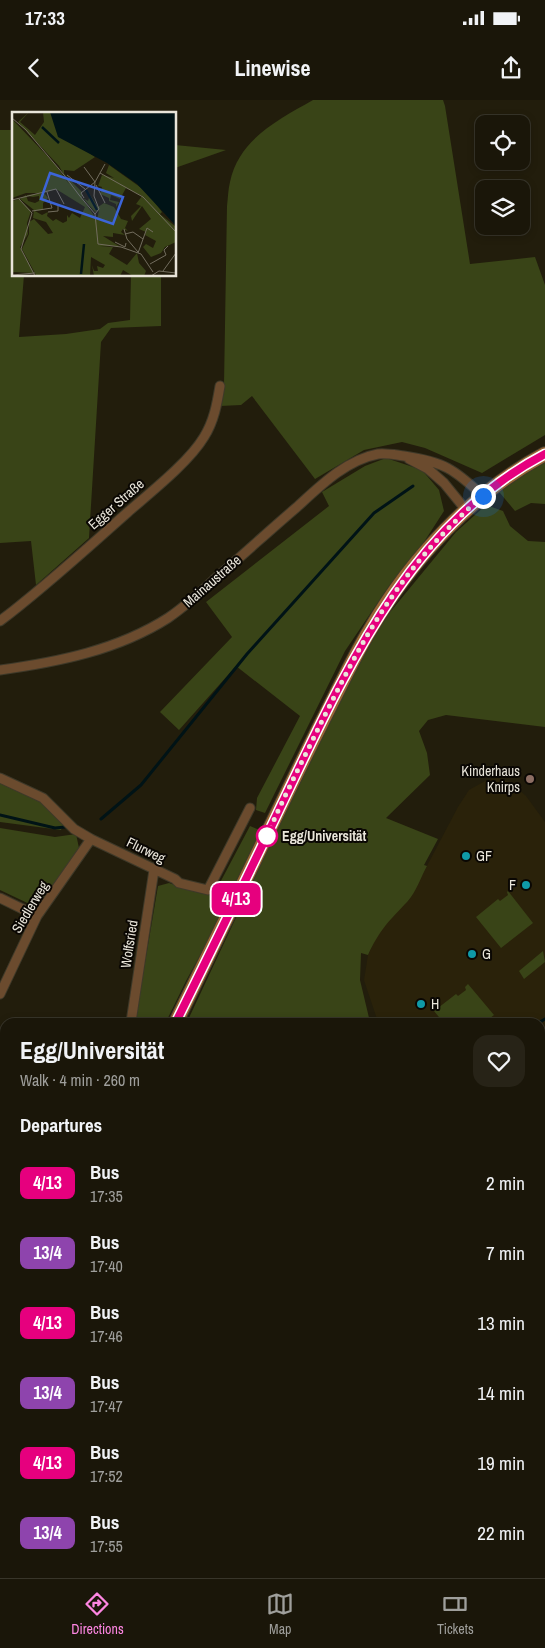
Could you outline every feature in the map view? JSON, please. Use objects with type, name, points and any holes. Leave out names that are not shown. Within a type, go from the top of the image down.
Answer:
[{"type":"main road","points":[[178,1018],[310,747],[370,630],[415,566],[466,510],[516,472],[545,454]]},
{"type":"street","name":"Egger Straße","points":[[0,621],[38,592],[192,454],[204,438],[213,419],[220,386]]},
{"type":"street","name":"Mainaustraße","points":[[0,670],[36,665],[96,650],[150,628],[170,617],[318,489],[355,462],[380,454],[435,462],[446,466],[483,496]]},
{"type":"street","name":"Mainaustraße","points":[[402,456],[428,469],[449,489],[466,510]]},
{"type":"street","name":"Flurweg","points":[[0,778],[43,798],[74,829],[91,839],[175,879],[179,883],[208,890],[250,808]]},
{"type":"street","name":"Siedlerweg","points":[[0,994],[37,916],[91,839]]},
{"type":"street","name":"Wolfsried","points":[[132,1018],[154,870]]},
{"type":"street","points":[[0,898],[37,916]]},
{"type":"shaded area","points":[[498,778],[510,782],[526,796],[545,822],[545,1018],[377,1018],[364,980],[368,955],[377,935],[394,914],[409,900],[458,807],[469,790],[485,781]]},
{"type":"green space","points":[[313,100],[443,100],[470,264],[535,257],[545,285],[545,435],[482,473],[425,448],[402,442],[364,450],[315,479],[252,396],[241,405],[220,406],[224,385],[227,206],[230,182],[235,167],[251,142],[274,123]]},
{"type":"green space","points":[[0,130],[12,130],[12,276],[24,276],[19,337],[66,334],[100,329],[108,323],[130,320],[131,276],[161,276],[161,326],[111,328],[101,342],[89,538],[36,585],[31,541],[0,543]]},
{"type":"green space","points":[[176,145],[226,150],[176,168]]},
{"type":"green space","points":[[545,454],[545,504],[531,503],[515,511],[495,487]]},
{"type":"green space","points":[[386,458],[422,470],[439,490],[444,511],[424,542],[389,586],[345,651],[265,813],[256,810],[257,798],[300,716],[236,666],[179,730],[160,712],[232,637],[206,602],[329,506],[322,492],[365,466]]},
{"type":"green space","points":[[486,505],[503,511],[510,526],[528,541],[545,542],[545,727],[446,715],[428,720],[419,731],[427,753],[430,775],[386,818],[438,839],[424,865],[427,866],[411,897],[385,926],[368,955],[361,953],[360,980],[369,1018],[189,1018],[308,764],[354,673],[386,617],[456,532]]},
{"type":"green space","points":[[0,782],[41,801],[64,823],[61,830],[0,822]]},
{"type":"green space","points":[[250,826],[262,831],[229,902],[168,1018],[136,1018],[158,886],[169,883],[199,893],[214,894]]},
{"type":"green space","points":[[0,828],[55,837],[76,834],[79,848],[38,908],[0,890]]},
{"type":"green space","points":[[508,891],[533,923],[501,948],[476,917],[498,899],[500,901],[508,895]]},
{"type":"green space","points":[[543,951],[545,962],[524,979],[519,971]]},
{"type":"green space","points":[[468,984],[494,1015],[490,1018],[440,1018],[434,1011],[456,994],[458,996],[466,990],[465,987]]},
{"type":"waterway","points":[[101,819],[141,785],[247,654],[374,513],[413,486]]},
{"type":"waterway","points":[[0,815],[55,828],[65,827]]},
{"type":"bus line","name":"4/13","points":[[178,1018],[346,674],[370,630],[415,566],[466,510],[491,489],[545,454]]},
{"type":"place","name":"Kinderhaus Knirps","points":[[530,779]]},
{"type":"place","name":"Egg/Universität","points":[[267,836]]},
{"type":"place","name":"GF","points":[[466,856]]},
{"type":"place","name":"F","points":[[526,885]]},
{"type":"place","name":"G","points":[[472,954]]},
{"type":"place","name":"H","points":[[421,1004]]},
{"type":"route","points":[[267,836],[346,674],[370,630],[415,566],[466,510],[483,496]]}]
